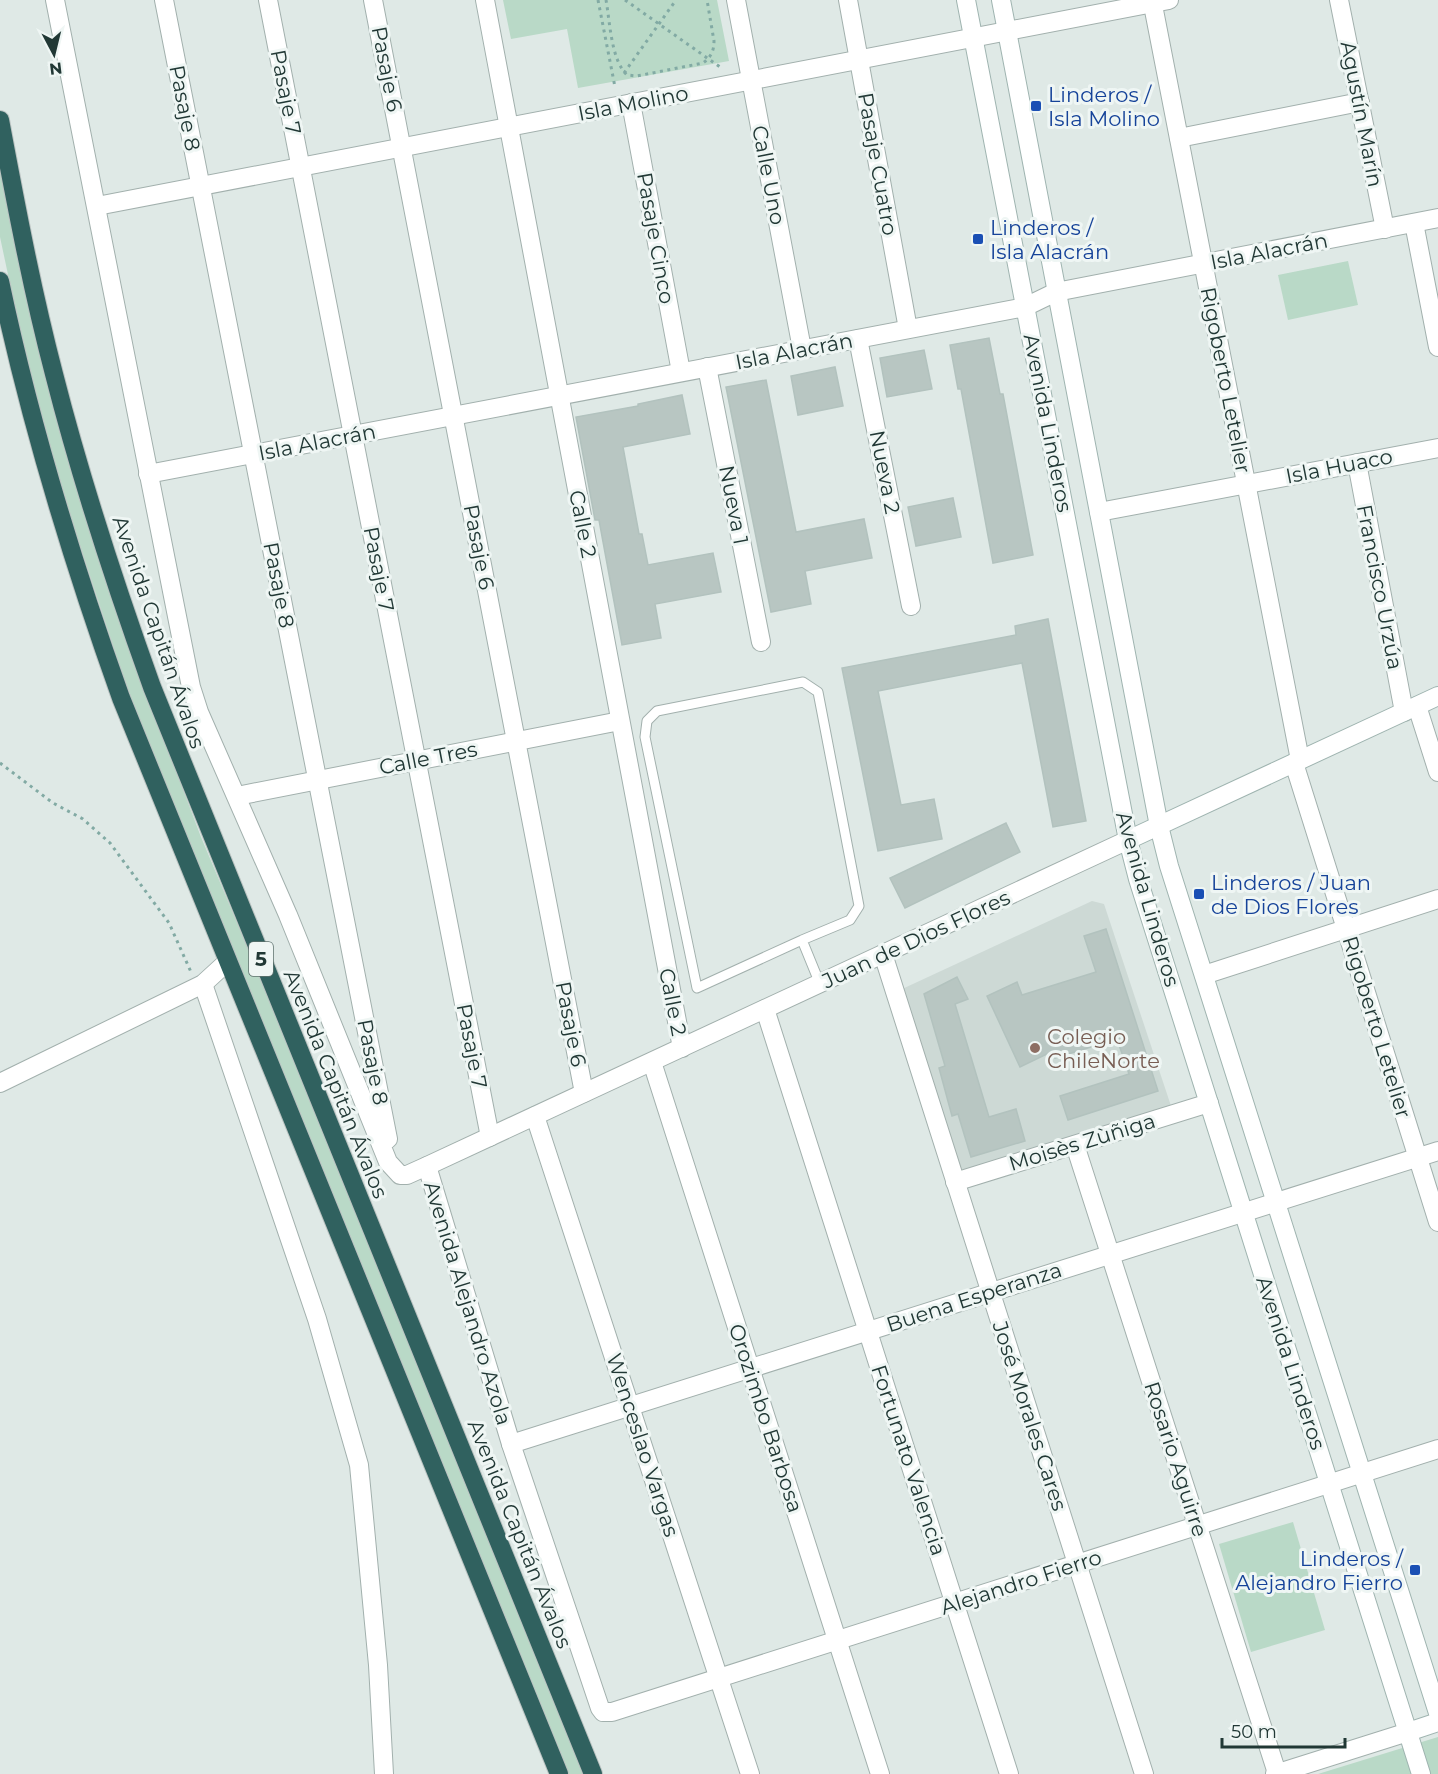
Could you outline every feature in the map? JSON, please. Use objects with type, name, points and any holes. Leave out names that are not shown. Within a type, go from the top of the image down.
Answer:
[{"type":"highway","name":"Avenida Capitán Ávalos","points":[[0,120],[33,286],[56,381],[87,491],[145,670],[593,1774]]},
{"type":"highway","name":"5","points":[[0,281],[36,434],[93,616],[134,731],[559,1774]]},
{"type":"street","name":"Avenida Capitán Ávalos","points":[[55,0],[191,687],[288,915],[388,1162],[394,1170]]},
{"type":"street","name":"Pasaje 8","points":[[164,0],[394,1170]]},
{"type":"street","name":"Pasaje 7","points":[[268,0],[490,1137]]},
{"type":"street","name":"Pasaje 6","points":[[373,0],[584,1093]]},
{"type":"street","name":"Calle 2","points":[[485,0],[682,1048]]},
{"type":"street","name":"Calle Uno","points":[[736,0],[802,349]]},
{"type":"street","name":"Pasaje Cuatro","points":[[848,0],[908,329]]},
{"type":"street","name":"Avenida Linderos","points":[[966,0],[1128,840],[1138,879],[1421,1774]]},
{"type":"street","name":"Avenida Linderos","points":[[1001,0],[1159,826],[1169,866],[1438,1713]]},
{"type":"street","name":"Agustín Marín","points":[[1339,0],[1385,229]]},
{"type":"street","name":"Isla Molino","points":[[97,206],[1158,1]]},
{"type":"street","name":"Rigoberto Letelier","points":[[1158,1],[1179,138],[1297,761],[1346,928],[1438,1222]]},
{"type":"street","points":[[1179,138],[1360,102]]},
{"type":"street","name":"Pasaje Cinco","points":[[631,103],[681,372]]},
{"type":"street","name":"Isla Alacrán","points":[[148,474],[1025,306],[1056,292],[1438,219]]},
{"type":"street","points":[[1414,223],[1438,347]]},
{"type":"street","name":"Nueva 2","points":[[858,339],[911,606]]},
{"type":"street","name":"Nueva 1","points":[[707,367],[761,642]]},
{"type":"street","name":"Isla Huaco","points":[[1099,512],[1438,448]]},
{"type":"street","name":"Francisco Urzúa","points":[[1357,463],[1410,709],[1438,772]]},
{"type":"street","name":"Juan de Dios Flores","points":[[394,1170],[400,1175],[407,1175],[428,1166],[1438,696]]},
{"type":"street","name":"Calle Tres","points":[[237,796],[620,721]]},
{"type":"street","points":[[1204,975],[1438,898]]},
{"type":"street","name":"José Morales Cares","points":[[883,954],[1144,1774]]},
{"type":"street","points":[[0,1083],[227,962]]},
{"type":"street","points":[[201,977],[317,1319],[359,1465],[378,1665],[384,1774]]},
{"type":"street","name":"Fortunato Valencia","points":[[765,1009],[1009,1774]]},
{"type":"street","name":"Orozimbo Barbosa","points":[[652,1062],[880,1774]]},
{"type":"street","name":"Moisès Zùñiga","points":[[956,1182],[1209,1103]]},
{"type":"street","name":"Wenceslao Vargas","points":[[535,1116],[750,1774]]},
{"type":"street","name":"Rosario Aguirre","points":[[1075,1145],[1276,1774]]},
{"type":"street","name":"Buena Esperanza","points":[[511,1444],[1438,1151]]},
{"type":"street","name":"Avenida Alejandro Azola","points":[[428,1166],[511,1444],[603,1712]]},
{"type":"street","name":"Alejandro Fierro","points":[[603,1712],[612,1712],[1438,1449]]},
{"type":"street","points":[[1276,1774],[1438,1722]]},
{"type":"lane","points":[[803,682],[818,692],[859,906],[850,920],[802,940],[697,987],[645,737],[647,721],[657,711],[803,682]]},
{"type":"lane","points":[[802,940],[820,984]]},
{"type":"path","points":[[598,0],[615,87]]},
{"type":"path","points":[[606,0],[616,58],[627,75],[704,63],[709,59],[714,41],[707,0]]},
{"type":"path","points":[[625,0],[720,67]]},
{"type":"path","points":[[624,73],[676,0]]},
{"type":"path","points":[[0,763],[53,803],[83,819],[110,843],[168,923],[190,972],[201,977]]},
{"type":"shaded area","name":"Colegio ChileNorte","points":[[1092,901],[1104,904],[1171,1106],[965,1171],[953,1164],[900,990]]},
{"type":"green space","points":[[503,0],[717,0],[729,61],[578,88],[567,29],[511,39]]},
{"type":"green space","points":[[0,155],[153,710],[201,837],[352,1196],[586,1774],[567,1774],[127,688],[54,467],[23,345],[0,237]]},
{"type":"green space","points":[[1348,261],[1358,305],[1288,320],[1278,275]]},
{"type":"green space","points":[[1293,1522],[1325,1630],[1251,1652],[1219,1544]]},
{"type":"green space","points":[[1438,1737],[1438,1774],[1318,1774]]},
{"type":"building","points":[[989,338],[1000,394],[1003,394],[1033,555],[993,563],[961,389],[958,389],[950,345]]},
{"type":"building","points":[[924,350],[932,389],[887,397],[880,358]]},
{"type":"building","points":[[835,367],[843,406],[798,415],[791,376]]},
{"type":"building","points":[[766,380],[796,532],[864,519],[872,558],[805,571],[811,604],[771,612],[726,387]]},
{"type":"building","points":[[682,395],[690,434],[623,447],[639,534],[642,534],[648,565],[713,553],[721,592],[655,604],[661,638],[622,645],[599,520],[595,520],[576,417],[638,406],[638,404]]},
{"type":"building","points":[[953,498],[961,537],[916,546],[908,507]]},
{"type":"building","points":[[1048,619],[1086,821],[1053,827],[1022,663],[878,691],[901,805],[934,799],[942,839],[878,851],[842,668],[1016,635],[1015,626]]},
{"type":"building","points":[[1006,823],[1020,852],[905,908],[890,878]]},
{"type":"building","points":[[1106,929],[1158,1091],[1068,1120],[1060,1096],[1129,1074],[1117,1039],[1055,1058],[1053,1051],[1020,1067],[987,996],[1017,982],[1022,995],[1096,972],[1084,936]]},
{"type":"building","points":[[957,977],[968,999],[955,1004],[989,1117],[1016,1109],[1025,1141],[971,1157],[958,1114],[952,1116],[939,1068],[945,1066],[924,994]]},
{"type":"place","name":"Linderos / Isla Molino","points":[[1036,106]]},
{"type":"place","name":"Linderos / Isla Alacrán","points":[[978,239]]},
{"type":"place","name":"Linderos / Juan de Dios Flores","points":[[1199,894]]},
{"type":"place","name":"Colegio ChileNorte","points":[[1035,1048]]},
{"type":"place","name":"Linderos / Alejandro Fierro","points":[[1415,1570]]}]
